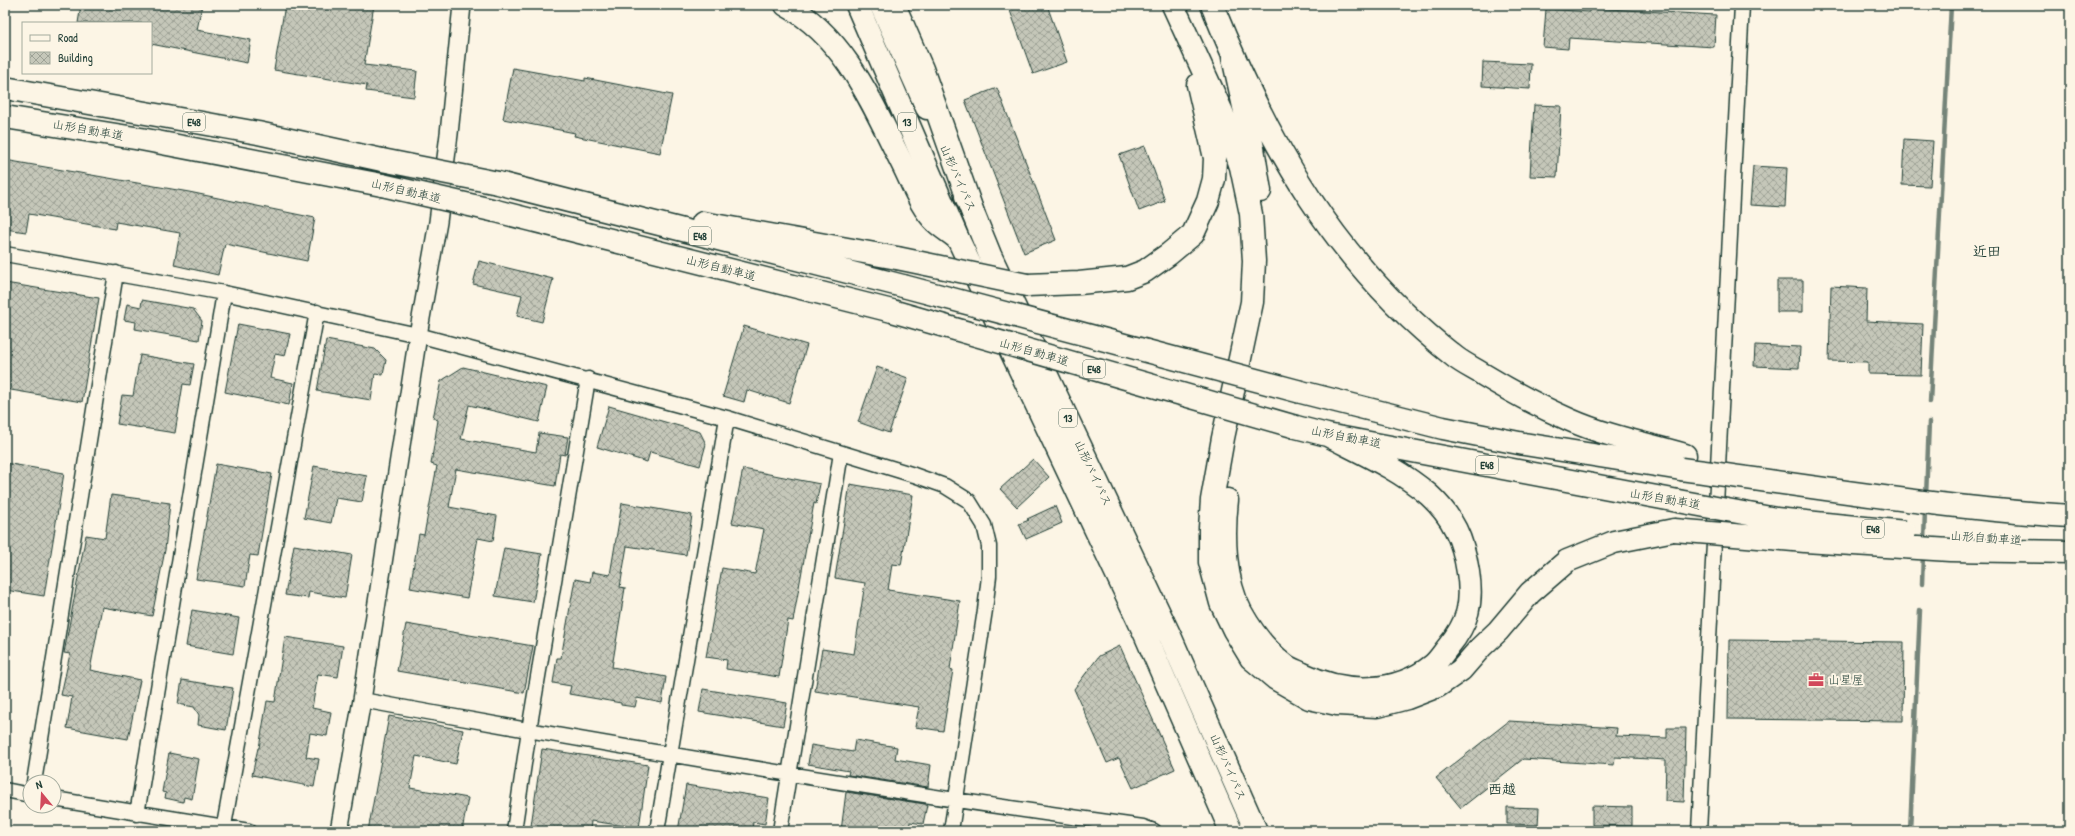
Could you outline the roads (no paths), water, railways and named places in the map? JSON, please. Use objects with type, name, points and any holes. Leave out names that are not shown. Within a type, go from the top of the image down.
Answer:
[{"type":"highway","points":[[786,5],[808,18],[820,29],[847,62],[867,93],[922,203],[936,222],[958,239]]},
{"type":"highway","name":"山形バイパス","points":[[857,5],[958,239],[1145,634],[1231,831]]},
{"type":"highway","name":"山形バイパス","points":[[881,5],[973,213],[990,256],[1170,636],[1256,831]]},
{"type":"highway","points":[[894,5],[922,69],[973,213]]},
{"type":"highway","points":[[1174,5],[1222,112],[1241,167],[1251,214],[1254,261],[1252,302],[1223,438],[1212,500],[1210,562],[1220,603],[1234,630],[1251,658],[1276,679],[1309,698],[1337,704],[1377,706],[1407,698],[1438,686],[1461,670],[1481,647],[1498,631],[1530,593],[1567,561],[1614,542],[1674,530],[1805,541],[1950,550],[2070,552]]},
{"type":"highway","points":[[1212,5],[1233,57],[1274,139],[1299,184],[1327,226],[1368,275],[1440,344],[1456,358],[1518,395],[1571,420],[1628,439],[1683,462],[1789,483],[1913,502],[1991,511],[2070,516]]},
{"type":"highway","points":[[498,183],[897,258],[1027,285],[1079,283],[1127,278],[1144,271],[1169,254],[1193,234],[1212,186],[1215,158],[1185,31]]},
{"type":"highway","points":[[1233,57],[1253,148],[1261,197],[1265,251],[1260,336],[1228,488],[1224,525],[1232,588],[1241,612],[1253,631],[1267,648],[1286,666],[1316,680],[1337,686],[1364,689],[1390,685],[1410,679],[1434,665],[1458,635],[1468,615],[1471,589],[1460,536],[1449,518],[1429,495],[1395,469],[1328,435]]},
{"type":"highway","name":"山形自動車道","points":[[5,88],[258,133],[498,183],[903,286],[1301,392],[1443,428],[1495,438],[1683,462]]},
{"type":"highway","name":"山形自動車道","points":[[5,117],[141,139],[382,185],[496,212],[892,311],[1328,435],[1784,520],[1884,530],[2070,545]]},
{"type":"street","points":[[339,831],[362,700],[418,335],[438,222],[449,134],[462,5]]},
{"type":"street","points":[[1699,831],[1729,284],[1742,5]]},
{"type":"street","points":[[5,254],[224,293],[418,335],[588,379],[727,418],[946,486],[968,501],[984,525],[990,546],[989,576],[951,831]]},
{"type":"street","points":[[35,774],[116,273]]},
{"type":"street","points":[[137,814],[224,293]]},
{"type":"street","points":[[224,829],[316,312]]},
{"type":"street","points":[[514,831],[529,730],[588,379]]},
{"type":"street","points":[[657,831],[727,418]]},
{"type":"street","points":[[780,831],[841,453]]},
{"type":"street","points":[[362,700],[669,755],[955,801],[1143,827],[1154,831]]},
{"type":"street","points":[[5,790],[22,793]]},
{"type":"street","points":[[62,800],[224,829],[249,831]]},
{"type":"waterway","points":[[1930,402],[1951,5]]},
{"type":"waterway","points":[[1926,497],[1929,422]]},
{"type":"waterway","points":[[1924,543],[1925,508]]},
{"type":"waterway","points":[[1922,584],[1923,554]]},
{"type":"waterway","points":[[1910,831],[1920,610]]},
{"type":"place","name":"山星屋","points":[[1816,680]]},
{"type":"district","name":"近田","points":[[1987,251]]},
{"type":"district","name":"西越","points":[[1502,789]]}]
